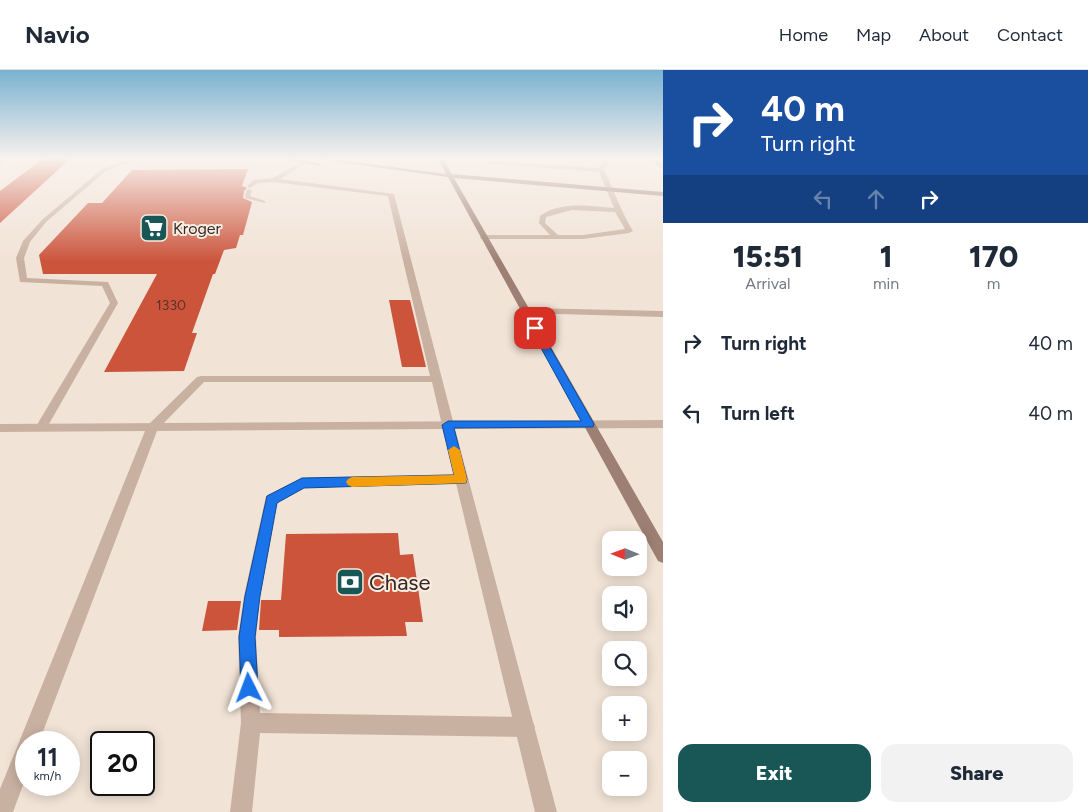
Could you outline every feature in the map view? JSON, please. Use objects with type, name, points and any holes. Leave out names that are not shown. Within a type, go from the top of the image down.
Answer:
[{"type":"main road","points":[[459,193],[663,556]]},
{"type":"main road","points":[[645,193],[663,194]]},
{"type":"street","points":[[41,428],[114,303],[106,284],[23,280],[20,258],[27,241],[44,221],[77,193]]},
{"type":"street","points":[[248,193],[247,197],[263,202]]},
{"type":"street","points":[[380,193],[392,194],[461,479],[546,812]]},
{"type":"street","points":[[484,236],[583,237],[629,231],[618,210],[612,193]]},
{"type":"street","points":[[556,237],[542,223],[544,216],[557,210],[573,206],[618,210]]},
{"type":"street","points":[[526,312],[663,314]]},
{"type":"street","points":[[33,731],[152,427],[201,379],[437,379]]},
{"type":"street","points":[[0,428],[663,424]]},
{"type":"street","points":[[241,812],[251,723],[247,637],[252,596],[271,500],[302,483],[461,479]]},
{"type":"street","points":[[251,723],[524,727]]},
{"type":"street","points":[[2,812],[15,778]]},
{"type":"building","points":[[0,193],[33,193],[0,223]]},
{"type":"building","name":"Kroger","points":[[111,193],[244,193],[243,198],[252,202],[243,235],[240,235],[236,248],[224,250],[215,274],[213,274],[192,333],[197,333],[184,371],[104,372],[157,274],[43,274],[39,255],[88,203],[102,203]]},
{"type":"building","points":[[389,300],[410,300],[426,367],[402,367]]},
{"type":"building","name":"Chase","points":[[398,533],[400,555],[413,554],[423,622],[405,622],[407,636],[279,637],[279,630],[259,630],[261,600],[281,600],[286,534]]},
{"type":"building","points":[[208,601],[241,601],[237,630],[202,631]]},
{"type":"slow traffic","points":[[352,482],[461,479],[454,450]]},
{"type":"place","name":"Kroger","points":[[154,228]]},
{"type":"place","name":"Chase","points":[[350,582]]},
{"type":"route","points":[[249,688],[247,637],[252,596],[271,500],[302,483],[461,479],[448,425],[589,424],[535,328]]}]
